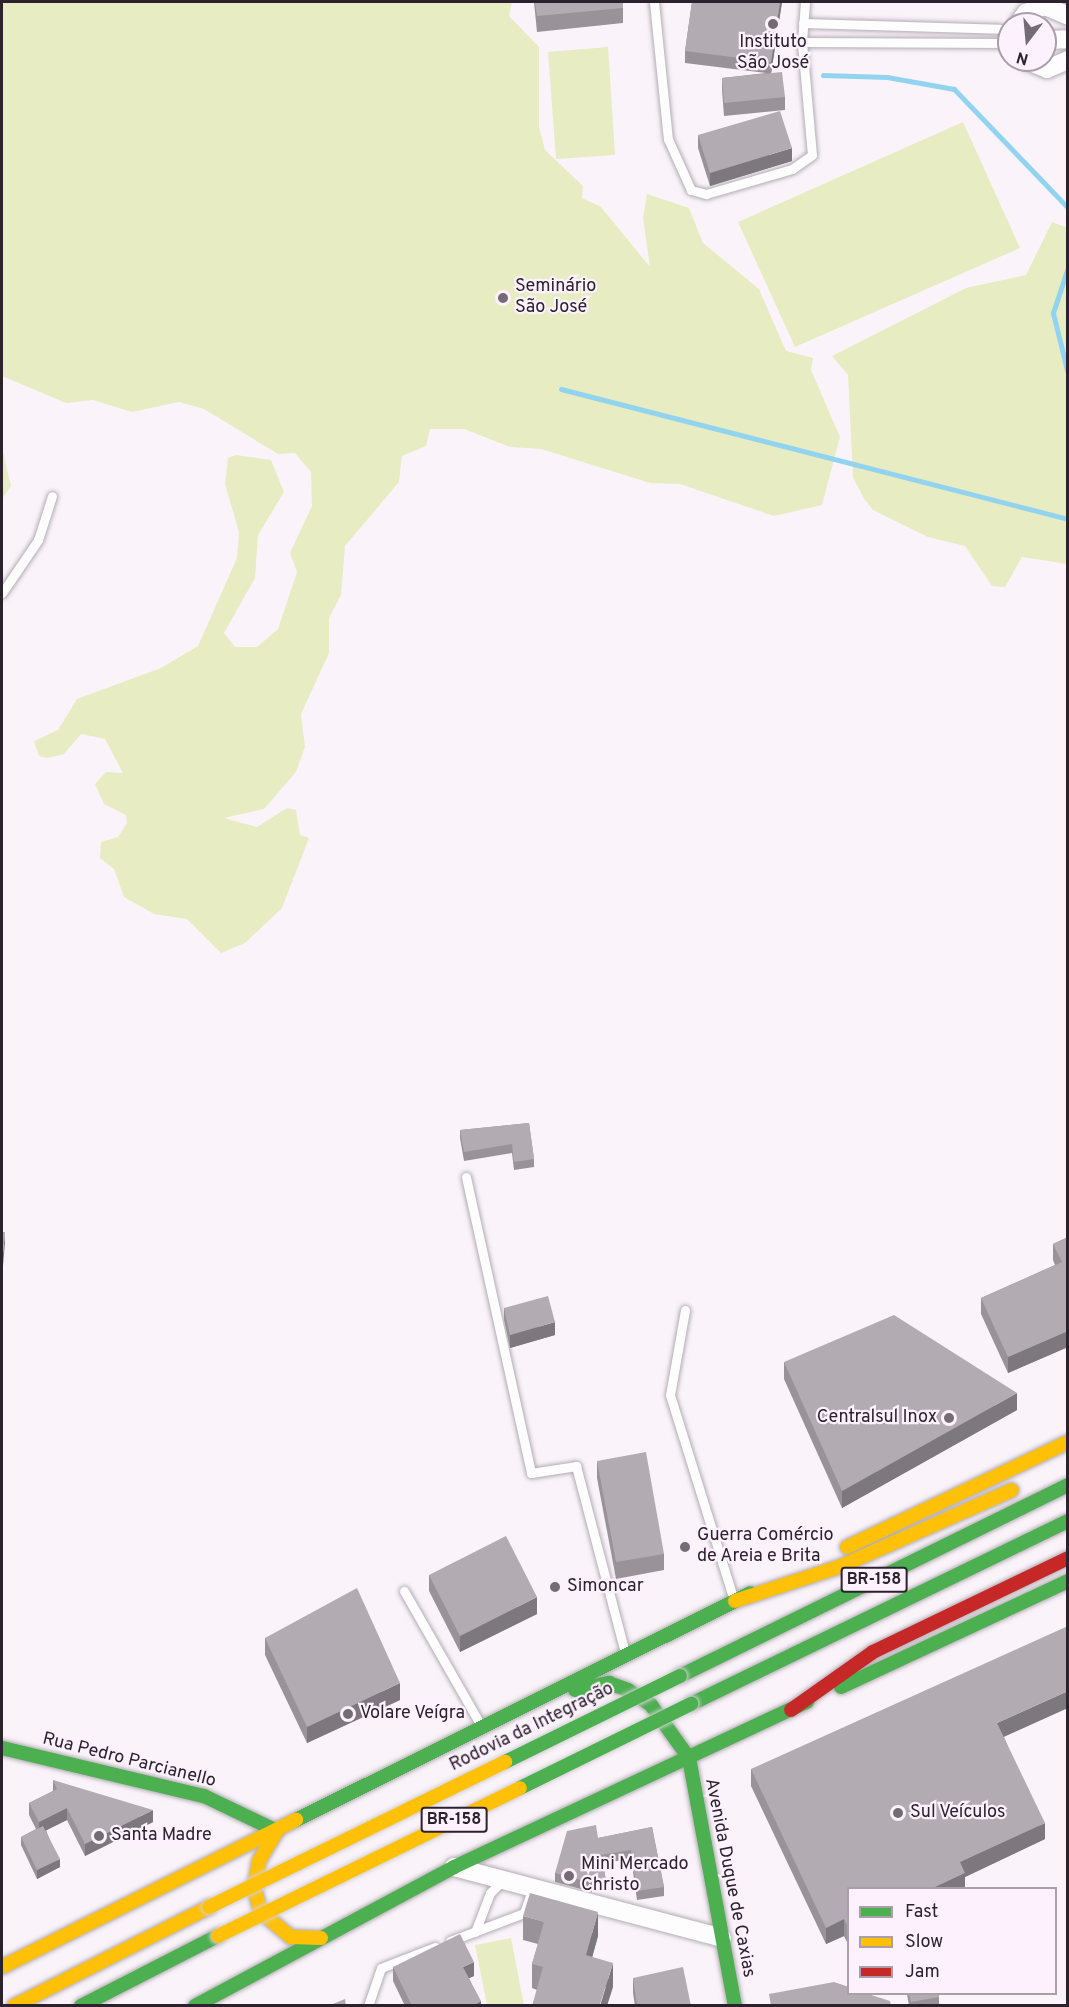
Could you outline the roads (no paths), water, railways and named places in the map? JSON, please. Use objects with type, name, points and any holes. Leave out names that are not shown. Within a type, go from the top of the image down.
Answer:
[{"type":"main road","name":"BR-158","points":[[2,1967],[557,1693],[625,1653],[1068,1442]]},
{"type":"main road","name":"BR-158","points":[[735,1601],[839,1567],[1024,1484]]},
{"type":"main road","name":"Rodovia da Integração","points":[[14,2006],[209,1907],[1068,1485]]},
{"type":"main road","name":"BR-158","points":[[81,2006],[218,1936],[1068,1521]]},
{"type":"main road","name":"BR-158","points":[[792,1710],[873,1652],[1068,1558]]},
{"type":"main road","name":"BR-158","points":[[195,2006],[454,1867],[1068,1581]]},
{"type":"main road","points":[[557,1693],[609,1683],[628,1690],[651,1705],[689,1758]]},
{"type":"main road","name":"Rua Pedro Parcianello","points":[[2,1748],[204,1796],[277,1831]]},
{"type":"main road","name":"Avenida Duque de Caxias","points":[[689,1758],[735,2006]]},
{"type":"main road","points":[[277,1831],[259,1861],[254,1888],[261,1912],[291,1937],[321,1938]]},
{"type":"street","points":[[1029,12],[1045,6],[1068,16]]},
{"type":"street","points":[[454,1867],[722,1938]]},
{"type":"lane","points":[[654,2],[668,139],[691,189],[698,192],[792,169],[812,155],[802,42],[805,2]]},
{"type":"lane","points":[[803,23],[997,29]]},
{"type":"lane","points":[[802,42],[997,43]]},
{"type":"lane","points":[[2,592],[38,540],[52,496]]},
{"type":"lane","points":[[466,1177],[531,1473],[576,1466],[625,1653]]},
{"type":"lane","points":[[685,1310],[670,1395],[735,1601]]},
{"type":"lane","points":[[404,1591],[483,1730]]},
{"type":"lane","points":[[475,1932],[490,1893],[503,1880]]},
{"type":"lane","points":[[368,2006],[381,1968],[524,1913],[533,1888]]},
{"type":"waterway","points":[[823,75],[887,77],[954,89],[1068,208]]},
{"type":"waterway","points":[[1068,267],[1053,313],[1068,374]]},
{"type":"waterway","points":[[561,389],[1068,519]]},
{"type":"place","name":"Instituto São José","points":[[773,24]]},
{"type":"place","name":"Seminário São José","points":[[503,298]]},
{"type":"place","name":"Centralsul Inox","points":[[949,1418]]},
{"type":"place","name":"Guerra Comércio de Areia e Brita","points":[[685,1547]]},
{"type":"place","name":"Simoncar","points":[[555,1587]]},
{"type":"place","name":"Volare Veígra","points":[[348,1714]]},
{"type":"place","name":"Sul Veículos","points":[[898,1813]]},
{"type":"place","name":"Santa Madre","points":[[99,1836]]},
{"type":"place","name":"Mini Mercado Christo","points":[[569,1876]]}]
